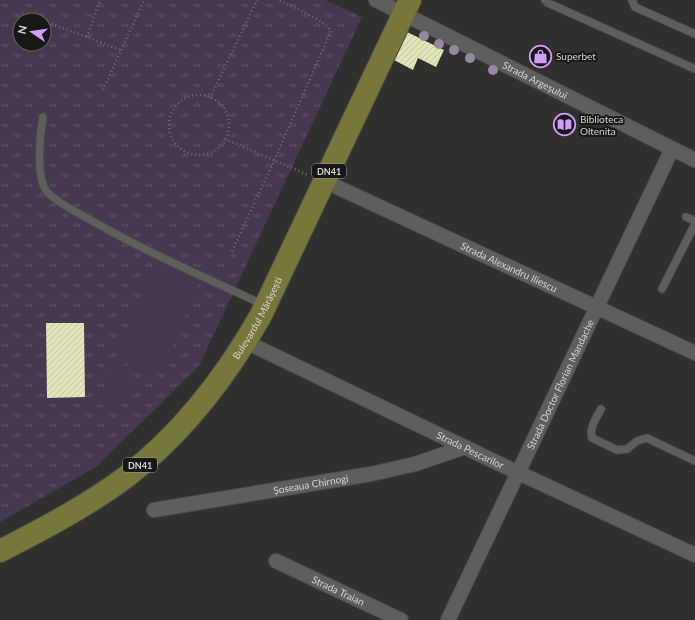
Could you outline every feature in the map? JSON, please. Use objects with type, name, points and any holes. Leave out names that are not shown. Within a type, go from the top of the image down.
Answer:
[{"type":"main road","name":"Bulevardul Mărășești","points":[[0,551],[63,516],[125,477],[155,453],[182,426],[228,370],[266,306],[407,7]]},
{"type":"street","name":"Strada Argeșului","points":[[376,0],[407,7],[695,160]]},
{"type":"street","name":"Strada Doctor Florian Mandache","points":[[448,620],[517,472],[672,149]]},
{"type":"street","name":"Strada Alexandru Iliescu","points":[[324,181],[695,353]]},
{"type":"street","name":"Strada Pescarilor","points":[[246,342],[517,472],[695,555]]},
{"type":"street","name":"Șoseaua Chirnogi","points":[[154,510],[371,474],[415,464],[465,447]]},
{"type":"street","name":"Strada Traian","points":[[276,561],[401,620]]},
{"type":"lane","points":[[545,0],[548,3],[695,69]]},
{"type":"lane","points":[[632,0],[635,7],[695,34]]},
{"type":"lane","points":[[43,117],[39,140],[41,174],[45,189],[65,206],[126,240],[266,306]]},
{"type":"lane","points":[[686,217],[695,221]]},
{"type":"lane","points":[[662,289],[695,224]]},
{"type":"lane","points":[[601,409],[591,428],[590,433],[592,438],[617,450],[627,449],[637,441],[647,438],[695,461]]},
{"type":"path","points":[[87,37],[100,0]]},
{"type":"path","points":[[103,90],[144,0]]},
{"type":"path","points":[[210,98],[257,0]]},
{"type":"path","points":[[232,251],[274,161],[331,31],[329,27],[319,20],[278,0]]},
{"type":"path","points":[[52,24],[121,50]]},
{"type":"path","points":[[200,95],[210,98],[220,104],[228,117],[228,132],[226,139],[216,150],[201,156],[186,153],[175,144],[171,137],[169,122],[170,115],[185,98],[200,95]]},
{"type":"path","points":[[226,139],[274,161],[324,181]]},
{"type":"green space","points":[[0,0],[325,0],[362,17],[199,366],[96,467],[0,522]]},
{"type":"green space","points":[[155,262],[200,280],[161,374],[117,355]]},
{"type":"green space","points":[[116,362],[136,370],[117,412],[98,403]]},
{"type":"building","points":[[407,32],[444,50],[436,67],[418,58],[413,70],[394,60]]},
{"type":"building","points":[[46,323],[84,323],[85,397],[47,398]]},
{"type":"place","name":"Superbet","points":[[540,56]]},
{"type":"place","name":"Biblioteca Oltenita","points":[[565,125]]}]
